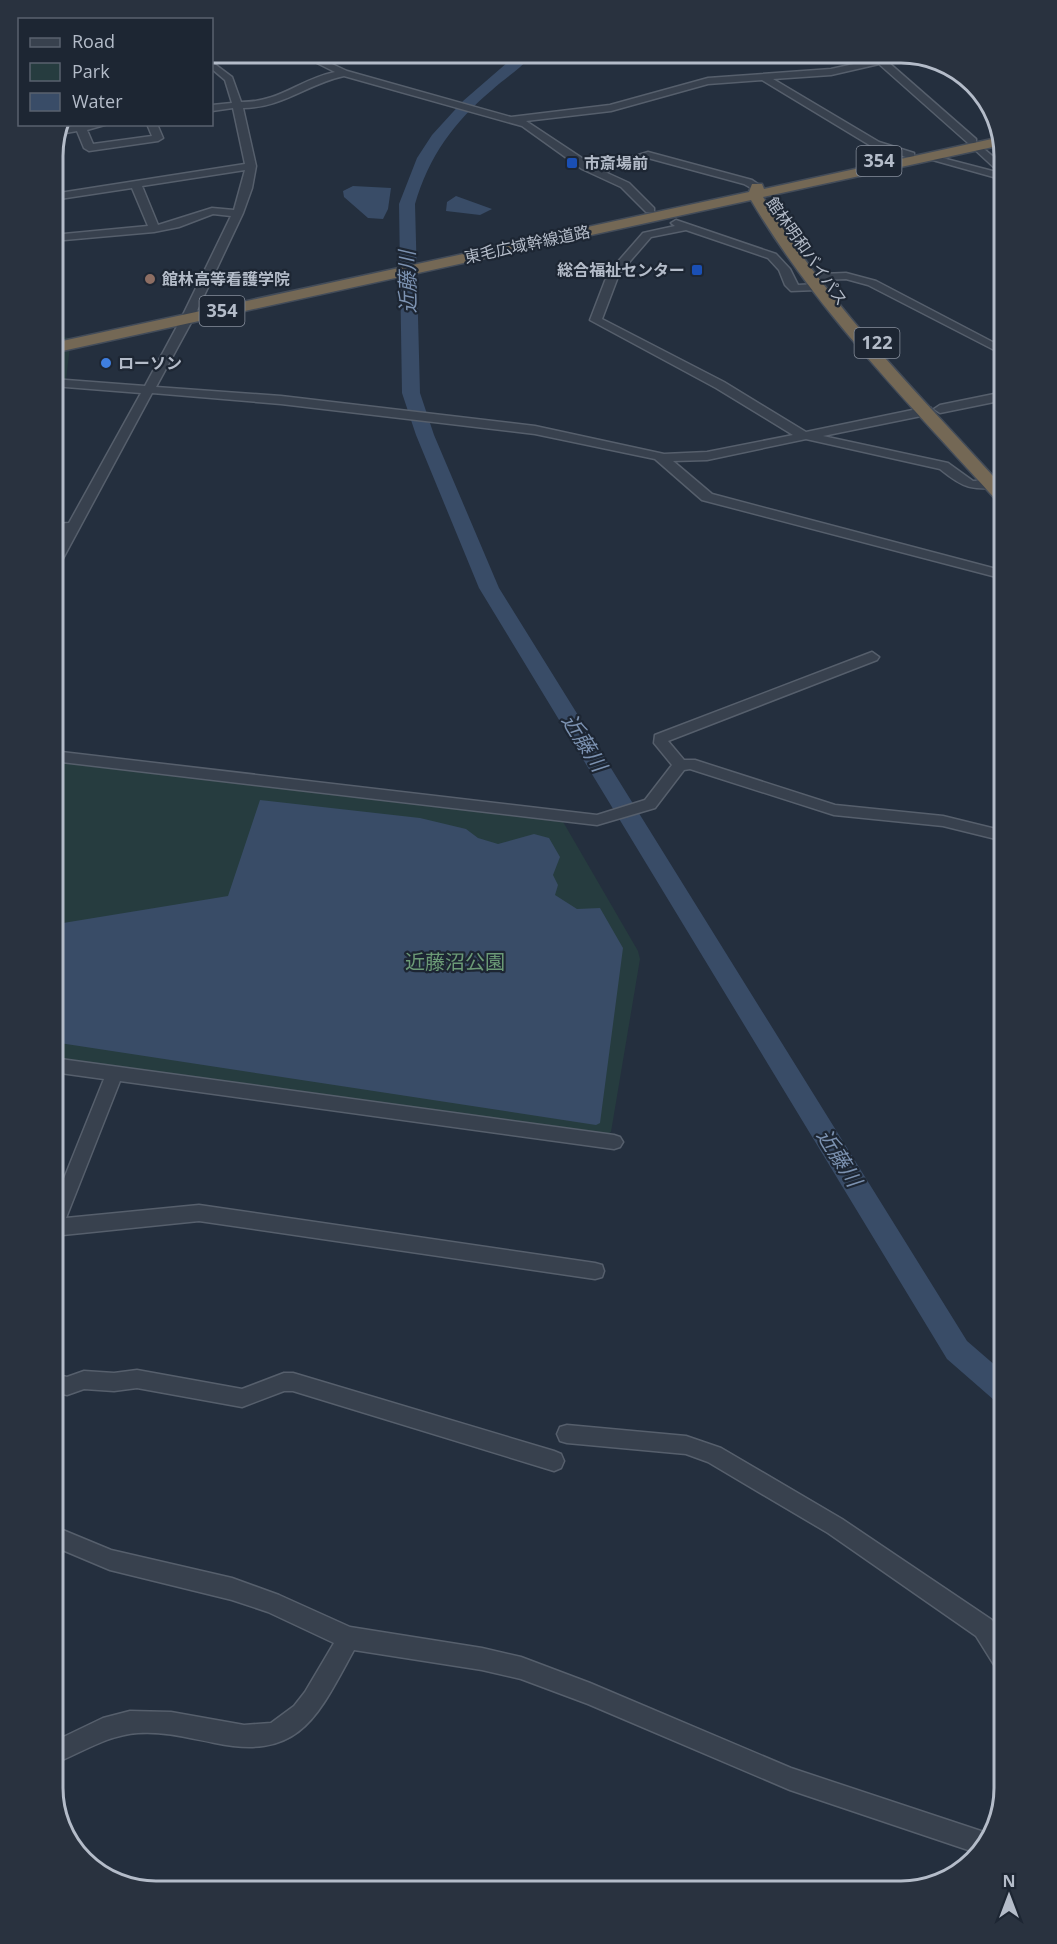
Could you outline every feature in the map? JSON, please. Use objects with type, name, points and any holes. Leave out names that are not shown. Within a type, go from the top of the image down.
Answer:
[{"type":"highway","name":"東毛広域幹線道路","points":[[63,346],[189,314],[422,262],[927,157],[992,138]]},
{"type":"highway","name":"東毛広域幹線道路","points":[[759,191],[910,155],[992,142]]},
{"type":"highway","name":"館林明和バイパス","points":[[759,191],[819,282],[880,361],[934,410],[994,476]]},
{"type":"highway","name":"東毛広域幹線道路","points":[[63,336],[189,314]]},
{"type":"street","points":[[322,63],[344,73],[535,129],[595,172],[625,185],[656,212],[686,227],[772,256],[790,277],[793,288],[800,289],[846,276],[872,283],[994,346]]},
{"type":"street","points":[[510,120],[611,108],[708,81],[831,72],[868,63]]},
{"type":"street","points":[[883,63],[994,161]]},
{"type":"street","points":[[63,545],[189,314],[238,213],[251,166],[229,79],[213,66]]},
{"type":"street","points":[[213,108],[270,103],[321,78],[344,73]]},
{"type":"street","points":[[765,78],[875,144],[910,155]]},
{"type":"street","points":[[67,130],[92,126]]},
{"type":"street","points":[[81,128],[89,148],[158,138],[153,126]]},
{"type":"street","points":[[595,172],[648,155],[748,182],[759,191]]},
{"type":"street","points":[[927,157],[994,174]]},
{"type":"street","points":[[63,195],[251,166]]},
{"type":"street","points":[[136,184],[154,229]]},
{"type":"street","points":[[63,237],[154,229],[175,225],[212,211],[238,213]]},
{"type":"street","points":[[686,227],[647,235],[614,273],[596,320],[741,397],[802,435],[936,464],[948,468],[966,484],[977,486],[994,484]]},
{"type":"street","points":[[63,383],[436,416],[536,430],[663,458],[706,456],[994,398]]},
{"type":"street","points":[[663,458],[707,497],[994,572]]},
{"type":"street","points":[[63,527],[72,527]]},
{"type":"street","points":[[680,765],[661,743],[660,738],[872,657]]},
{"type":"street","points":[[63,757],[602,819],[650,804],[680,765],[690,764],[834,810],[943,821],[994,833]]},
{"type":"street","points":[[63,1066],[614,1143]]},
{"type":"street","points":[[63,1203],[115,1073]]},
{"type":"street","points":[[63,1227],[199,1212],[595,1271]]},
{"type":"street","points":[[63,1385],[84,1380],[114,1382],[137,1379],[242,1398],[284,1382],[293,1382],[554,1461]]},
{"type":"street","points":[[567,1434],[639,1438],[686,1445],[714,1455],[835,1526],[984,1628],[994,1643]]},
{"type":"street","points":[[63,1541],[110,1560],[232,1588],[349,1638],[482,1659],[521,1668],[590,1694],[790,1779],[977,1842]]},
{"type":"street","points":[[63,1748],[120,1724],[172,1722],[204,1730],[256,1737],[278,1730],[292,1723],[310,1704],[349,1638]]},
{"type":"green space","points":[[63,337],[71,338],[66,380],[63,380]]},
{"type":"green space","name":"近藤沼公園","points":[[63,763],[562,820],[638,951],[640,959],[611,1132],[603,1136],[63,1064]]},
{"type":"water","points":[[353,186],[391,188],[388,209],[383,219],[368,218],[344,197],[343,191]]},
{"type":"water","points":[[456,196],[492,209],[480,215],[446,211],[447,202]]},
{"type":"water","name":"近藤沼公園","points":[[260,800],[420,818],[466,829],[478,838],[498,844],[534,834],[549,838],[560,857],[553,875],[558,885],[555,895],[577,909],[600,908],[623,948],[600,1123],[596,1125],[63,1044],[63,923],[228,896]]},
{"type":"waterway","name":"近藤川","points":[[516,63],[468,104],[437,138],[414,180],[407,204],[411,393],[425,435],[489,588],[957,1350],[994,1382]]},
{"type":"place","name":"市斎場前","points":[[572,163]]},
{"type":"place","name":"総合福祉センター","points":[[697,270]]},
{"type":"place","name":"館林高等看護学院","points":[[150,279]]},
{"type":"place","name":"ローソン","points":[[106,363]]}]
